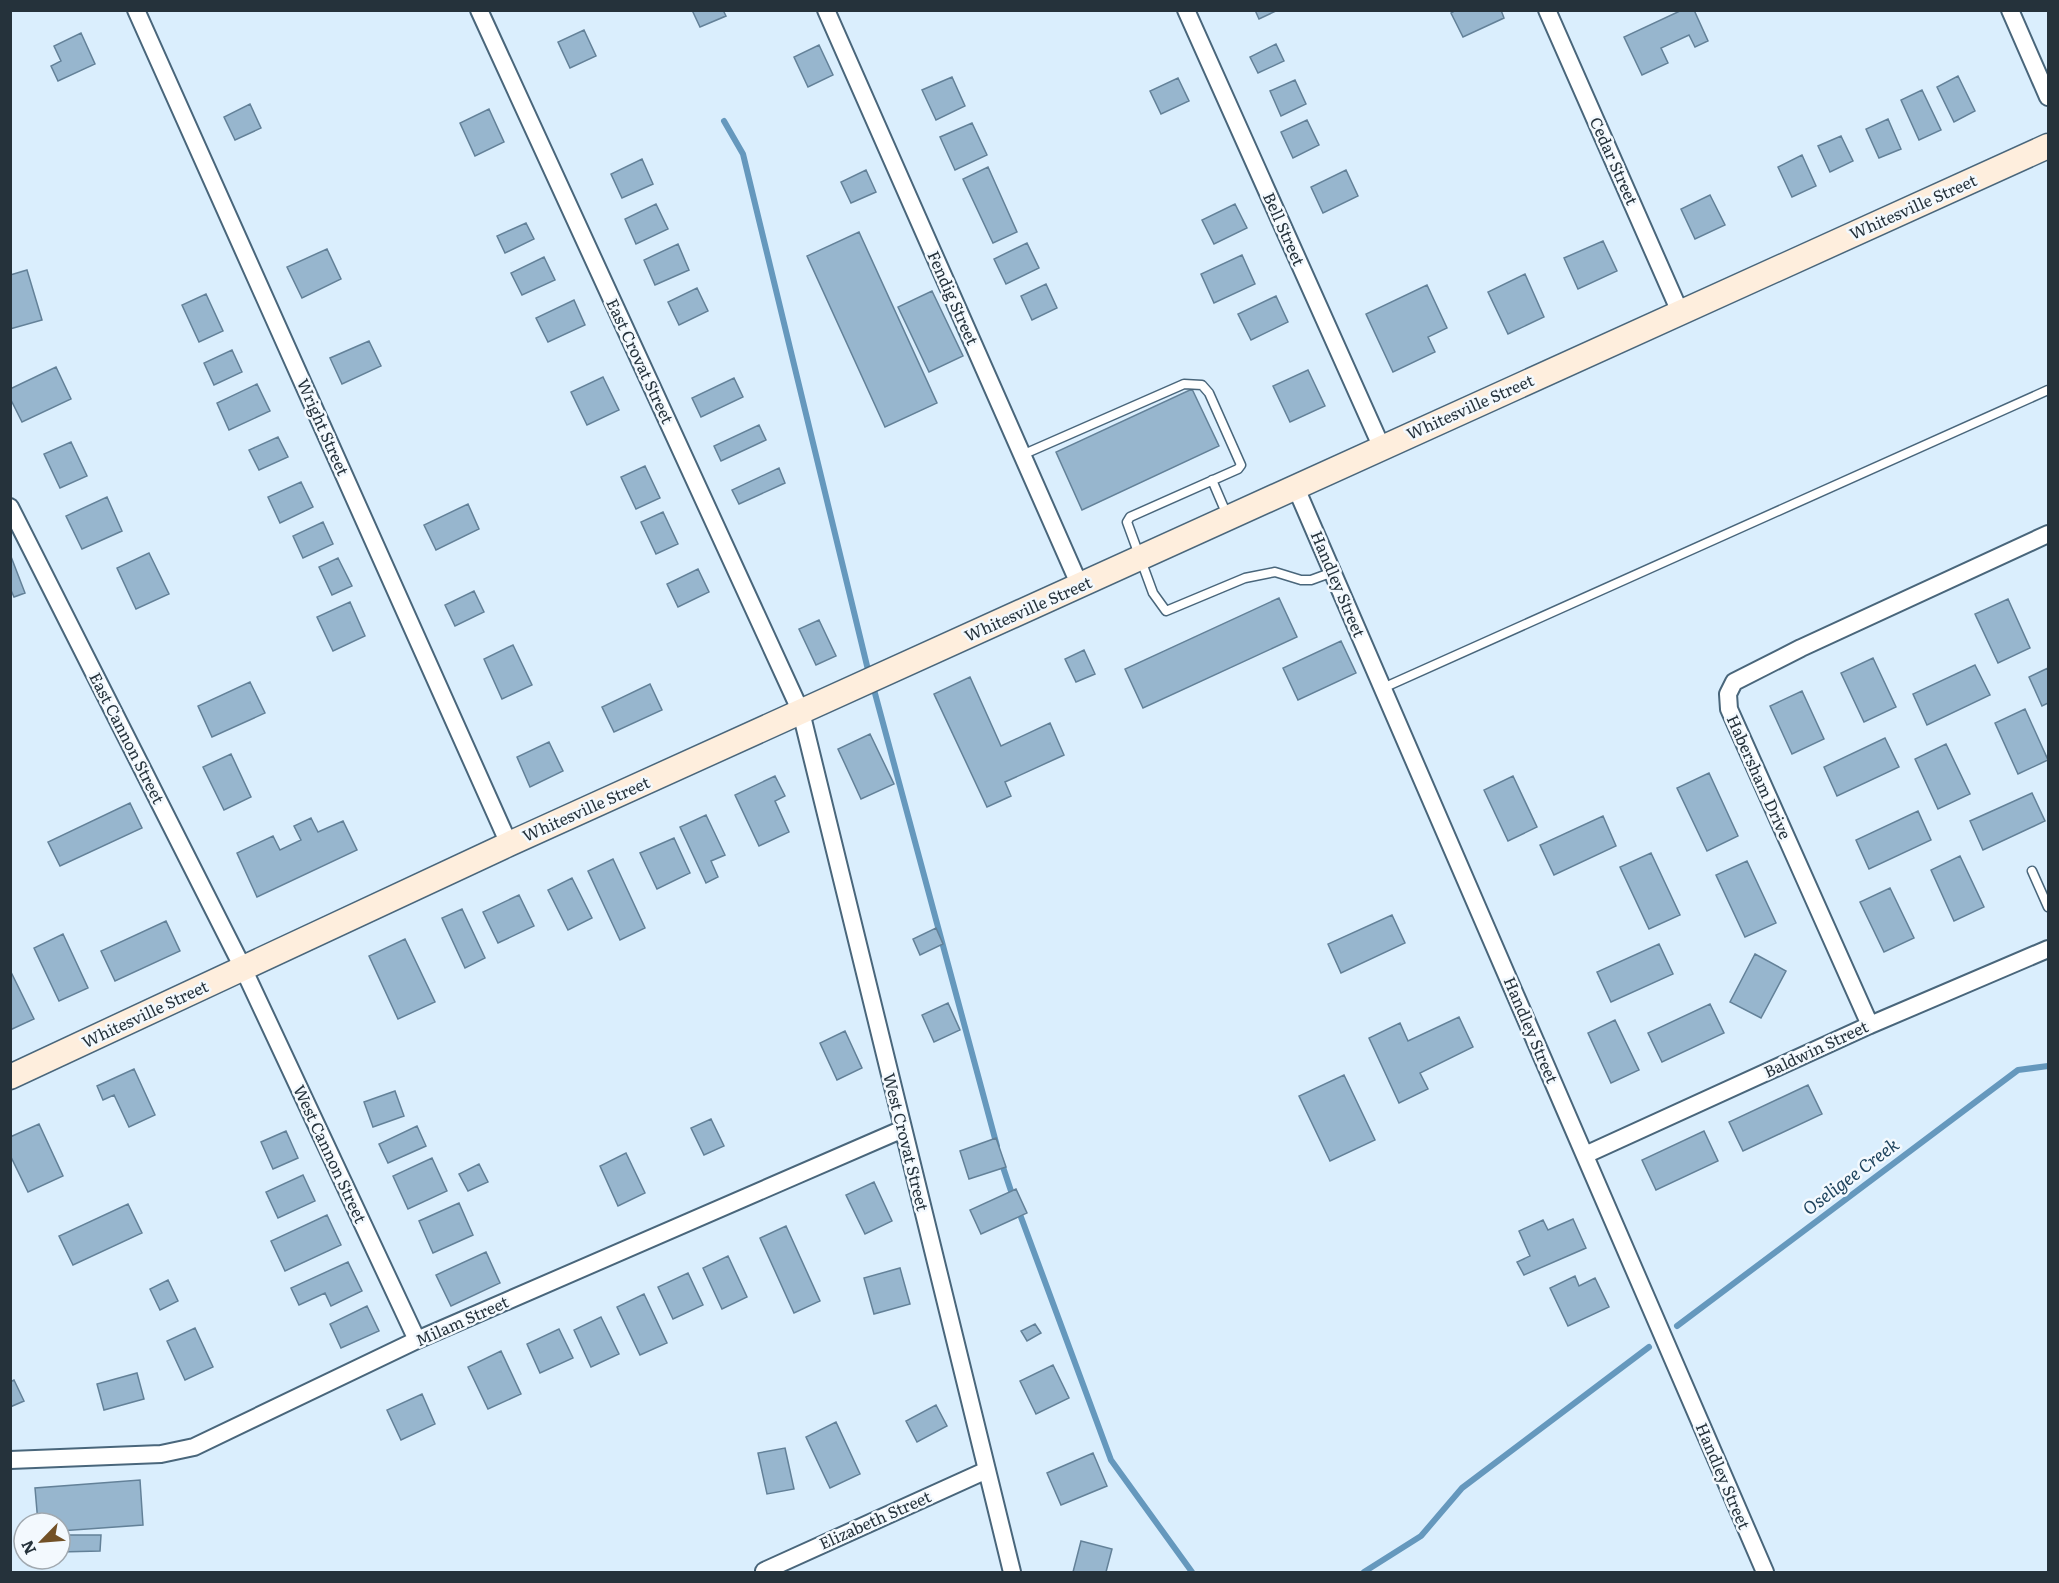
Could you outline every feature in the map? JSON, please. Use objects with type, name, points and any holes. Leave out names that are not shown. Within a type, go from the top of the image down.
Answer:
[{"type":"main road","name":"Whitesville Street","points":[[10,1077],[509,844],[2049,146]]},
{"type":"street","name":"Wright Street","points":[[136,10],[509,844]]},
{"type":"street","name":"East Crovat Street","points":[[479,10],[801,712]]},
{"type":"street","name":"Fendig Street","points":[[826,10],[1080,586]]},
{"type":"street","name":"Bell Street","points":[[1186,10],[1382,448]]},
{"type":"street","name":"Cedar Street","points":[[1548,10],[1680,312]]},
{"type":"street","points":[[2010,10],[2049,97]]},
{"type":"street","name":"Handley Street","points":[[1296,488],[1765,1572]]},
{"type":"street","name":"East Cannon Street","points":[[10,507],[243,969]]},
{"type":"street","name":"Habersham Drive","points":[[1870,1024],[1729,709],[1728,694],[1734,682],[1801,648],[2049,534]]},
{"type":"street","name":"West Crovat Street","points":[[801,712],[1012,1572]]},
{"type":"street","name":"Baldwin Street","points":[[1585,1155],[1870,1024],[2049,949]]},
{"type":"street","name":"West Cannon Street","points":[[243,969],[417,1340]]},
{"type":"street","name":"Milam Street","points":[[10,1460],[161,1454],[194,1448],[417,1340],[903,1129]]},
{"type":"street","name":"Elizabeth Street","points":[[764,1571],[987,1470]]},
{"type":"lane","points":[[1022,455],[1184,384],[1202,385],[1209,393],[1240,465],[1130,517],[1126,527],[1154,593],[1166,611],[1245,578],[1275,572],[1300,580],[1311,580],[1333,572]]},
{"type":"lane","points":[[1383,688],[2049,390]]},
{"type":"lane","points":[[1212,480],[1229,518]]},
{"type":"lane","points":[[2032,871],[2049,907]]},
{"type":"building","points":[[692,10],[723,10],[726,16],[700,27]]},
{"type":"building","points":[[1255,10],[1278,10],[1259,19]]},
{"type":"building","points":[[1456,10],[1501,10],[1504,18],[1463,37],[1451,13]]},
{"type":"building","points":[[1682,10],[1694,10],[1708,41],[1695,47],[1689,35],[1661,48],[1668,63],[1642,75],[1624,37]]},
{"type":"building","points":[[584,30],[596,56],[570,68],[558,42]]},
{"type":"building","points":[[81,33],[95,64],[58,81],[51,66],[61,61],[54,46]]},
{"type":"building","points":[[1276,44],[1284,61],[1258,73],[1250,57]]},
{"type":"building","points":[[819,45],[833,75],[808,87],[794,57]]},
{"type":"building","points":[[1958,76],[1975,111],[1954,122],[1937,87]]},
{"type":"building","points":[[952,77],[965,106],[936,120],[922,90]]},
{"type":"building","points":[[1178,78],[1189,101],[1161,114],[1150,91]]},
{"type":"building","points":[[1295,80],[1306,104],[1281,116],[1270,91]]},
{"type":"building","points":[[1922,90],[1941,130],[1919,140],[1901,100]]},
{"type":"building","points":[[250,104],[261,128],[235,140],[224,117]]},
{"type":"building","points":[[489,109],[504,142],[475,156],[460,123]]},
{"type":"building","points":[[1888,119],[1901,149],[1879,158],[1866,129]]},
{"type":"building","points":[[1307,120],[1319,145],[1293,158],[1281,132]]},
{"type":"building","points":[[972,123],[987,155],[955,170],[940,137]]},
{"type":"building","points":[[1841,136],[1853,161],[1830,172],[1818,146]]},
{"type":"building","points":[[1802,155],[1816,186],[1792,197],[1778,167]]},
{"type":"building","points":[[642,159],[653,184],[622,198],[611,174]]},
{"type":"building","points":[[988,167],[1017,232],[993,243],[963,179]]},
{"type":"building","points":[[866,170],[876,192],[851,203],[841,182]]},
{"type":"building","points":[[1346,170],[1358,196],[1323,213],[1311,187]]},
{"type":"building","points":[[1710,195],[1725,225],[1695,239],[1681,209]]},
{"type":"building","points":[[656,204],[668,229],[636,244],[625,219]]},
{"type":"building","points":[[1235,204],[1247,228],[1214,244],[1202,220]]},
{"type":"building","points":[[526,223],[534,239],[505,253],[497,236]]},
{"type":"building","points":[[859,232],[937,403],[885,427],[807,256]]},
{"type":"building","points":[[1603,241],[1617,271],[1578,289],[1564,258]]},
{"type":"building","points":[[1027,243],[1039,268],[1006,284],[994,259]]},
{"type":"building","points":[[678,244],[689,270],[655,285],[644,260]]},
{"type":"building","points":[[327,249],[341,279],[302,298],[287,267]]},
{"type":"building","points":[[1242,255],[1255,284],[1214,303],[1201,274]]},
{"type":"building","points":[[544,257],[555,280],[522,295],[511,273]]},
{"type":"building","points":[[27,270],[42,320],[10,329],[10,275]]},
{"type":"building","points":[[1525,274],[1544,317],[1508,334],[1488,292]]},
{"type":"building","points":[[1046,284],[1057,308],[1032,320],[1021,296]]},
{"type":"building","points":[[1427,285],[1447,328],[1428,337],[1435,352],[1393,372],[1366,314]]},
{"type":"building","points":[[697,288],[708,311],[679,325],[668,302]]},
{"type":"building","points":[[932,291],[963,356],[929,372],[898,307]]},
{"type":"building","points":[[206,294],[223,331],[199,342],[182,305]]},
{"type":"building","points":[[1276,296],[1288,322],[1251,340],[1238,314]]},
{"type":"building","points":[[574,300],[585,325],[548,342],[536,318]]},
{"type":"building","points":[[369,341],[381,366],[342,384],[330,358]]},
{"type":"building","points":[[232,350],[242,372],[214,385],[204,363]]},
{"type":"building","points":[[56,367],[71,399],[22,422],[10,398],[10,389]]},
{"type":"building","points":[[1308,370],[1325,406],[1290,422],[1273,386]]},
{"type":"building","points":[[603,377],[619,410],[587,425],[571,392]]},
{"type":"building","points":[[734,378],[743,397],[701,417],[692,398]]},
{"type":"building","points":[[257,384],[270,411],[229,430],[217,403]]},
{"type":"building","points":[[1192,389],[1219,446],[1082,510],[1056,452]]},
{"type":"building","points":[[759,425],[766,440],[721,461],[714,446]]},
{"type":"building","points":[[278,437],[288,457],[259,470],[249,450]]},
{"type":"building","points":[[71,442],[87,476],[60,488],[44,454]]},
{"type":"building","points":[[645,466],[660,498],[636,509],[621,477]]},
{"type":"building","points":[[779,468],[785,483],[739,504],[732,490]]},
{"type":"building","points":[[301,482],[313,507],[280,523],[268,497]]},
{"type":"building","points":[[107,497],[122,531],[82,549],[66,516]]},
{"type":"building","points":[[468,504],[479,529],[436,550],[424,525]]},
{"type":"building","points":[[663,512],[678,544],[656,554],[641,522]]},
{"type":"building","points":[[323,522],[333,544],[303,558],[293,536]]},
{"type":"building","points":[[149,553],[169,594],[136,609],[117,568]]},
{"type":"building","points":[[10,554],[25,593],[14,597],[10,588]]},
{"type":"building","points":[[338,558],[352,586],[332,595],[319,567]]},
{"type":"building","points":[[698,569],[709,592],[678,607],[667,584]]},
{"type":"building","points":[[474,591],[484,612],[455,626],[445,605]]},
{"type":"building","points":[[1279,598],[1297,637],[1143,708],[1125,669]]},
{"type":"building","points":[[2008,599],[2030,648],[1998,663],[1975,614]]},
{"type":"building","points":[[350,602],[365,636],[333,651],[317,617]]},
{"type":"building","points":[[819,620],[836,656],[816,665],[799,629]]},
{"type":"building","points":[[1341,641],[1356,673],[1298,700],[1283,668]]},
{"type":"building","points":[[513,645],[532,685],[502,699],[484,659]]},
{"type":"building","points":[[1084,650],[1095,674],[1076,682],[1065,659]]},
{"type":"building","points":[[1873,658],[1896,707],[1864,722],[1841,673]]},
{"type":"building","points":[[1975,665],[1990,695],[1927,725],[1913,694]]},
{"type":"building","points":[[2048,668],[2048,703],[2042,706],[2029,677]]},
{"type":"building","points":[[970,677],[1001,746],[1050,723],[1064,755],[1005,782],[1011,796],[987,807],[934,694]]},
{"type":"building","points":[[250,682],[265,713],[212,737],[198,706]]},
{"type":"building","points":[[650,684],[662,710],[614,732],[602,707]]},
{"type":"building","points":[[1802,691],[1824,739],[1792,754],[1770,706]]},
{"type":"building","points":[[2025,709],[2048,760],[2018,774],[1995,723]]},
{"type":"building","points":[[870,734],[894,784],[861,799],[838,749]]},
{"type":"building","points":[[1885,738],[1899,767],[1837,796],[1824,767]]},
{"type":"building","points":[[549,742],[563,771],[530,787],[517,757]]},
{"type":"building","points":[[1946,744],[1970,794],[1938,809],[1915,759]]},
{"type":"building","points":[[231,754],[251,797],[224,810],[203,767]]},
{"type":"building","points":[[1709,773],[1738,836],[1707,851],[1677,788]]},
{"type":"building","points":[[775,776],[785,796],[775,801],[789,832],[759,846],[735,795]]},
{"type":"building","points":[[1513,776],[1537,827],[1508,841],[1484,790]]},
{"type":"building","points":[[2032,793],[2045,821],[1983,850],[1970,821]]},
{"type":"building","points":[[130,803],[142,828],[60,866],[48,842]]},
{"type":"building","points":[[1918,811],[1931,840],[1869,869],[1856,840]]},
{"type":"building","points":[[706,815],[725,855],[711,861],[718,877],[706,883],[680,827]]},
{"type":"building","points":[[1603,816],[1616,846],[1554,875],[1540,845]]},
{"type":"building","points":[[311,818],[318,832],[343,821],[357,850],[257,897],[237,853],[273,836],[280,850],[301,840],[294,826]]},
{"type":"building","points":[[674,838],[690,873],[657,889],[640,853]]},
{"type":"building","points":[[1651,853],[1680,915],[1649,929],[1620,867]]},
{"type":"building","points":[[1960,856],[1984,907],[1954,921],[1931,870]]},
{"type":"building","points":[[613,859],[645,928],[620,940],[588,871]]},
{"type":"building","points":[[1747,861],[1776,923],[1745,937],[1716,875]]},
{"type":"building","points":[[572,878],[592,918],[568,930],[548,890]]},
{"type":"building","points":[[1890,888],[1914,938],[1884,952],[1860,902]]},
{"type":"building","points":[[519,895],[534,926],[498,943],[483,912]]},
{"type":"building","points":[[462,909],[485,958],[465,968],[442,918]]},
{"type":"building","points":[[1392,915],[1405,943],[1341,973],[1328,944]]},
{"type":"building","points":[[166,921],[180,951],[115,981],[101,951]]},
{"type":"building","points":[[936,928],[943,944],[920,955],[913,939]]},
{"type":"building","points":[[63,934],[88,988],[59,1001],[34,948]]},
{"type":"building","points":[[405,939],[435,1002],[398,1019],[369,956]]},
{"type":"building","points":[[1659,944],[1673,974],[1611,1002],[1597,972]]},
{"type":"building","points":[[1755,954],[1786,971],[1761,1018],[1730,1002]]},
{"type":"building","points":[[10,970],[34,1019],[10,1030]]},
{"type":"building","points":[[948,1003],[960,1030],[934,1042],[922,1015]]},
{"type":"building","points":[[1710,1004],[1724,1033],[1662,1062],[1648,1033]]},
{"type":"building","points":[[1459,1017],[1473,1047],[1420,1073],[1428,1089],[1399,1103],[1369,1038],[1400,1023],[1408,1041]]},
{"type":"building","points":[[1615,1020],[1639,1070],[1611,1083],[1588,1033]]},
{"type":"building","points":[[845,1031],[862,1068],[837,1080],[820,1043]]},
{"type":"building","points":[[134,1069],[155,1115],[129,1127],[114,1095],[103,1100],[97,1086]]},
{"type":"building","points":[[1344,1075],[1375,1140],[1330,1161],[1299,1096]]},
{"type":"building","points":[[1808,1085],[1822,1114],[1743,1151],[1729,1122]]},
{"type":"building","points":[[395,1091],[404,1116],[373,1127],[364,1102]]},
{"type":"building","points":[[711,1119],[724,1146],[704,1155],[691,1128]]},
{"type":"building","points":[[39,1124],[63,1176],[28,1192],[10,1155],[10,1137]]},
{"type":"building","points":[[417,1126],[426,1146],[388,1163],[379,1144]]},
{"type":"building","points":[[286,1131],[298,1158],[273,1169],[261,1142]]},
{"type":"building","points":[[1704,1131],[1718,1161],[1656,1190],[1642,1160]]},
{"type":"building","points":[[996,1138],[1006,1167],[969,1179],[960,1151]]},
{"type":"building","points":[[626,1153],[645,1193],[618,1206],[600,1166]]},
{"type":"building","points":[[432,1158],[447,1191],[408,1209],[393,1176]]},
{"type":"building","points":[[479,1164],[488,1182],[468,1191],[459,1174]]},
{"type":"building","points":[[303,1175],[315,1201],[278,1218],[266,1192]]},
{"type":"building","points":[[874,1182],[892,1221],[865,1234],[846,1195]]},
{"type":"building","points":[[1016,1189],[1027,1213],[981,1234],[970,1210]]},
{"type":"building","points":[[459,1203],[473,1235],[433,1253],[419,1221]]},
{"type":"building","points":[[128,1204],[142,1233],[73,1265],[59,1236]]},
{"type":"building","points":[[327,1215],[341,1245],[285,1271],[271,1241]]},
{"type":"building","points":[[1573,1219],[1586,1248],[1524,1275],[1517,1262],[1530,1256],[1519,1231],[1543,1220],[1548,1230]]},
{"type":"building","points":[[786,1226],[820,1301],[794,1313],[760,1238]]},
{"type":"building","points":[[486,1252],[500,1283],[451,1306],[436,1275]]},
{"type":"building","points":[[728,1256],[747,1297],[722,1309],[703,1268]]},
{"type":"building","points":[[348,1262],[362,1291],[331,1306],[325,1293],[299,1305],[291,1288]]},
{"type":"building","points":[[900,1268],[910,1304],[874,1314],[864,1278]]},
{"type":"building","points":[[688,1273],[703,1305],[673,1319],[658,1287]]},
{"type":"building","points":[[1575,1276],[1579,1286],[1595,1278],[1609,1307],[1568,1326],[1550,1288]]},
{"type":"building","points":[[168,1280],[178,1301],[160,1310],[150,1289]]},
{"type":"building","points":[[644,1294],[667,1343],[640,1355],[617,1307]]},
{"type":"building","points":[[367,1306],[379,1331],[341,1348],[330,1324]]},
{"type":"building","points":[[601,1317],[619,1354],[591,1367],[574,1330]]},
{"type":"building","points":[[1035,1324],[1041,1333],[1027,1341],[1021,1331]]},
{"type":"building","points":[[195,1328],[213,1367],[185,1380],[167,1341]]},
{"type":"building","points":[[559,1329],[573,1358],[540,1373],[527,1344]]},
{"type":"building","points":[[501,1351],[521,1394],[488,1409],[468,1367]]},
{"type":"building","points":[[1053,1365],[1069,1398],[1036,1414],[1020,1381]]},
{"type":"building","points":[[137,1373],[144,1399],[104,1410],[97,1384]]},
{"type":"building","points":[[14,1380],[24,1401],[10,1407],[10,1382]]},
{"type":"building","points":[[422,1394],[435,1424],[401,1440],[387,1410]]},
{"type":"building","points":[[936,1405],[947,1426],[917,1442],[906,1421]]},
{"type":"building","points":[[836,1422],[860,1474],[830,1488],[806,1437]]},
{"type":"building","points":[[785,1448],[794,1489],[767,1494],[758,1453]]},
{"type":"building","points":[[1093,1453],[1107,1486],[1061,1505],[1047,1473]]},
{"type":"building","points":[[140,1480],[143,1525],[72,1530],[72,1511],[37,1511],[35,1488]]},
{"type":"building","points":[[72,1535],[101,1535],[100,1551],[72,1552]]},
{"type":"building","points":[[1081,1541],[1112,1549],[1106,1572],[1073,1572]]},
{"type":"waterway","points":[[724,121],[743,154],[869,674]]},
{"type":"waterway","points":[[873,686],[997,1146]]},
{"type":"waterway","name":"Oseligee Creek","points":[[1677,1326],[2018,1070],[2048,1066]]},
{"type":"waterway","points":[[1001,1161],[1013,1197]]},
{"type":"waterway","points":[[1018,1209],[1111,1460],[1192,1572]]},
{"type":"waterway","name":"Oseligee Creek","points":[[1364,1572],[1421,1536],[1462,1488],[1649,1347]]}]
